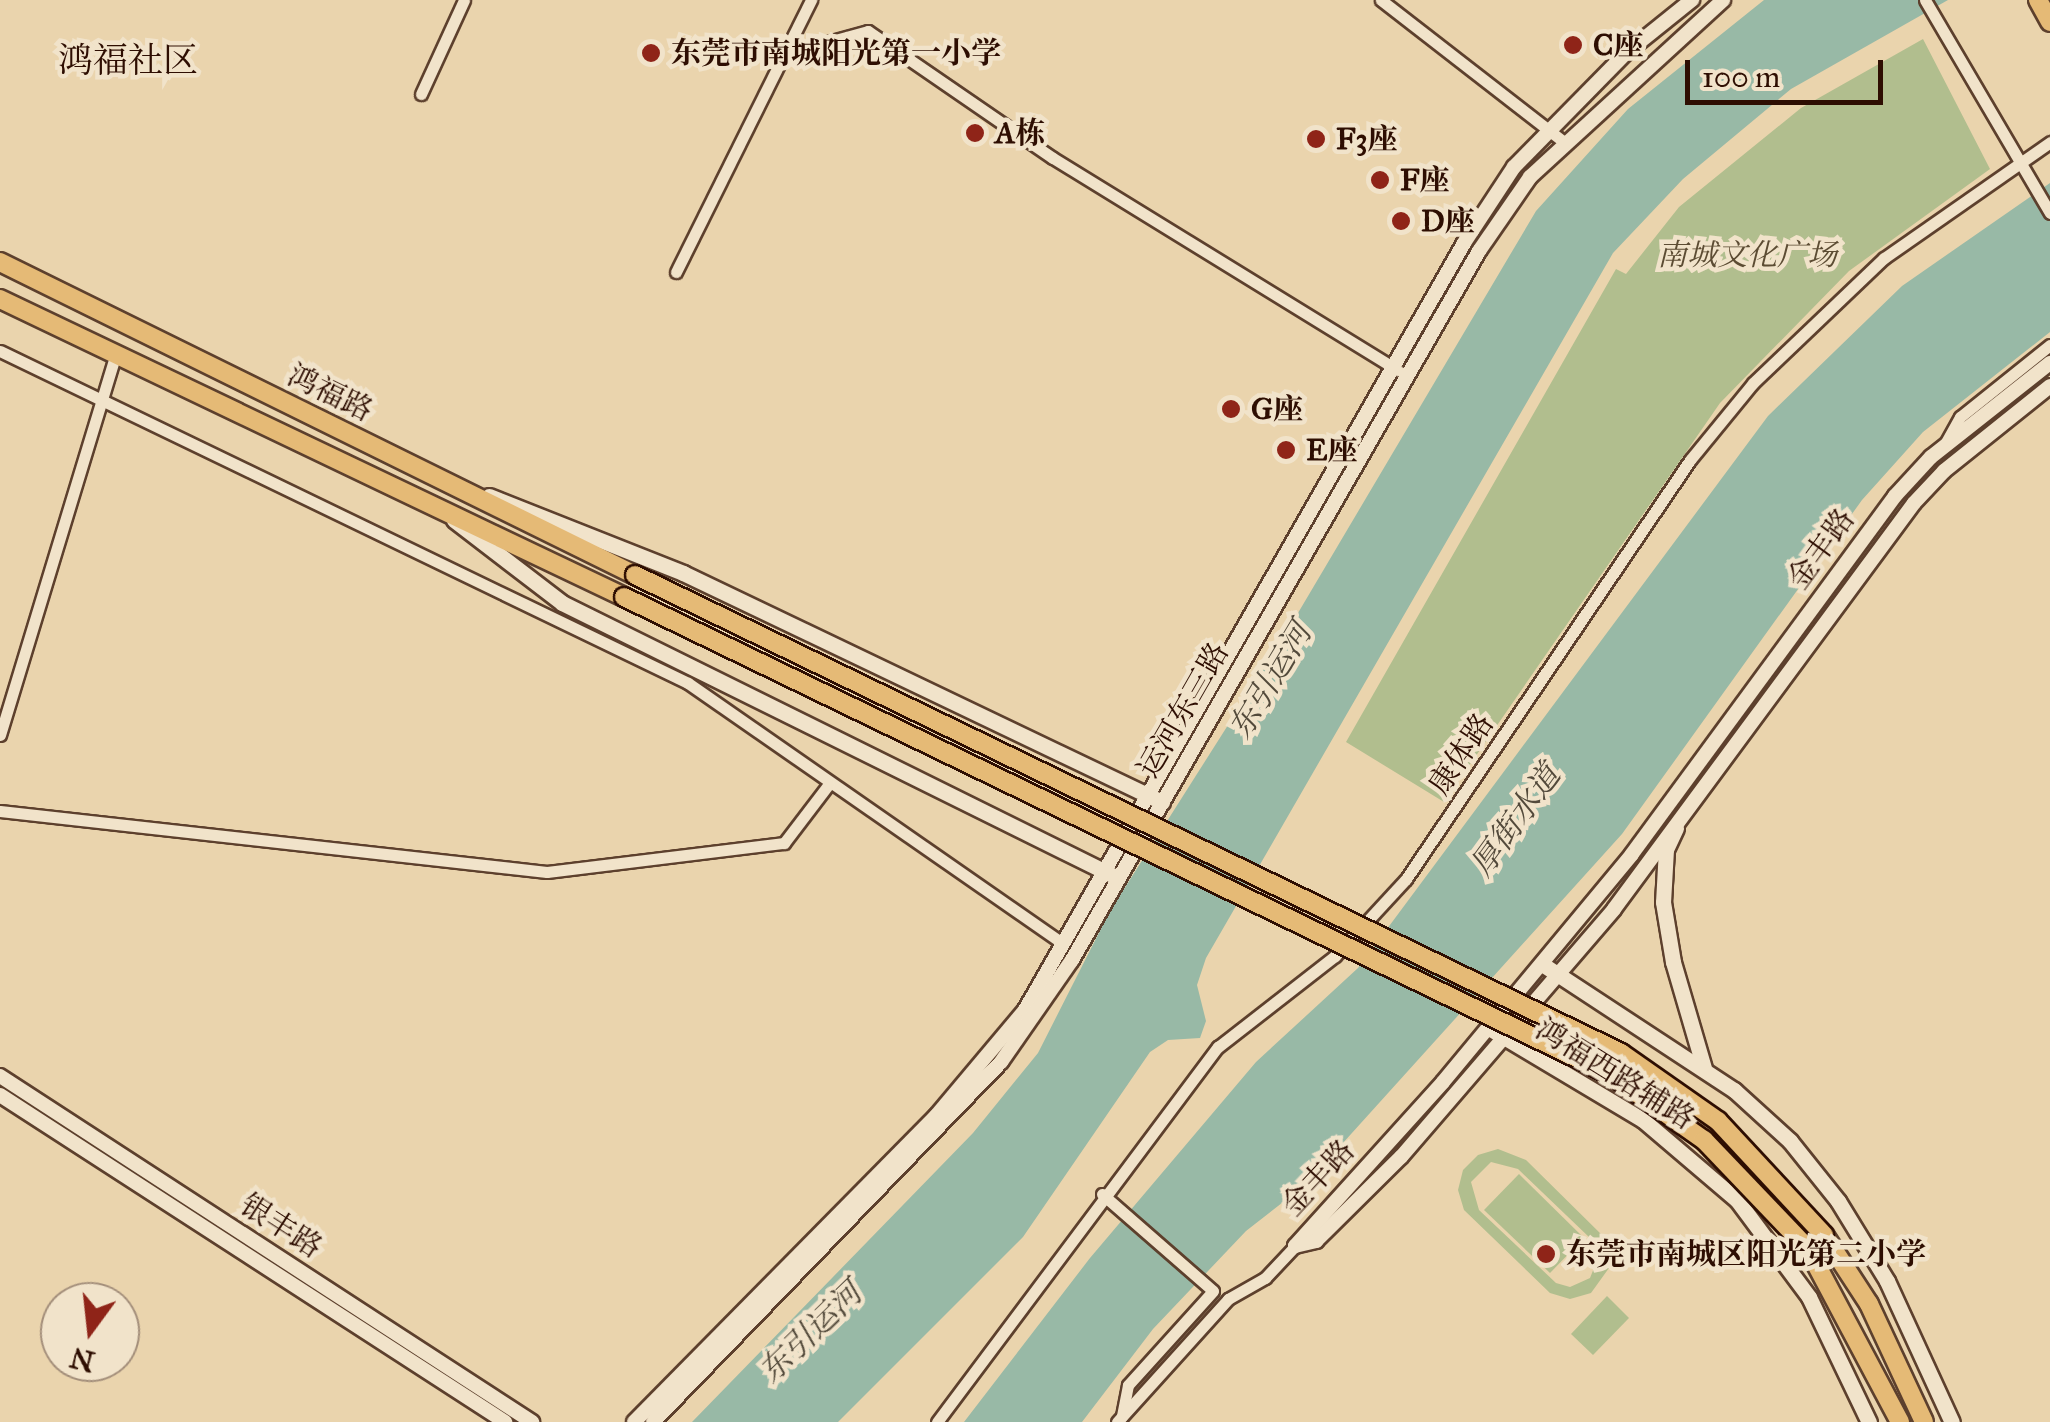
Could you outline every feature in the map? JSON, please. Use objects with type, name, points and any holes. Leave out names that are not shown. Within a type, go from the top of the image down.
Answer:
[{"type":"main road","points":[[2038,0],[2050,22]]},
{"type":"main road","name":"鸿福路","points":[[0,262],[635,575],[1607,1044],[1718,1121],[1824,1235],[1869,1304],[1924,1422]]},
{"type":"main road","name":"鸿福路","points":[[0,299],[1610,1074],[1704,1140],[1808,1249],[1900,1422]]},
{"type":"main road","points":[[457,486],[632,550],[1154,798]]},
{"type":"main road","points":[[448,514],[562,602],[1111,875]]},
{"type":"main road","points":[[1676,828],[1666,849],[1664,902],[1672,962],[1704,1068]]},
{"type":"main road","name":"鸿福西路辅路","points":[[1542,964],[1704,1068],[1790,1141],[1838,1202],[1887,1281],[1952,1422]]},
{"type":"main road","name":"鸿福西路辅路","points":[[1489,1028],[1668,1137],[1737,1200],[1809,1298],[1869,1422]]},
{"type":"street","points":[[421,94],[464,0]]},
{"type":"street","points":[[676,272],[811,0]]},
{"type":"street","points":[[1381,0],[1564,142]]},
{"type":"street","name":"运河东三路","points":[[654,1422],[1001,1062],[1111,875],[1392,366],[1504,182],[1550,130],[1692,0]]},
{"type":"street","name":"运河东三路","points":[[1154,798],[1479,251],[1530,177],[1722,0]]},
{"type":"street","points":[[1925,0],[2050,213]]},
{"type":"street","points":[[784,54],[868,31],[1054,158],[1406,375]]},
{"type":"street","name":"康体路","points":[[936,1422],[1102,1194],[1218,1047],[1335,956],[1406,879],[1690,460],[1753,383],[1870,269],[2050,142]]},
{"type":"street","points":[[1944,446],[1960,418],[2050,345]]},
{"type":"street","points":[[0,352],[688,683],[1062,943]]},
{"type":"street","points":[[0,735],[115,356]]},
{"type":"street","name":"金丰路","points":[[1294,1246],[1489,1028],[1682,790],[1886,508],[1944,446],[2050,364]]},
{"type":"street","name":"金丰路","points":[[1294,1246],[1316,1241],[1373,1185],[1558,974],[1676,828],[1914,503],[1944,470],[2050,386]]},
{"type":"street","points":[[0,811],[547,872],[784,844],[829,784]]},
{"type":"street","name":"运河东三路","points":[[634,1422],[979,1067],[1025,1010],[1062,943],[1111,875]]},
{"type":"street","name":"银丰路","points":[[0,1076],[532,1422]]},
{"type":"street","name":"银丰路","points":[[0,1095],[505,1422]]},
{"type":"street","points":[[1102,1194],[1213,1291],[1128,1385],[1120,1419]]},
{"type":"street","points":[[1120,1419],[1228,1298],[1265,1278],[1294,1246]]},
{"type":"green space","name":"南城文化广场","points":[[1923,39],[1990,169],[1849,271],[1720,403],[1444,802],[1346,742],[1616,269],[1626,274],[1679,207],[1801,108]]},
{"type":"green space","points":[[1498,1149],[1526,1160],[1605,1238],[1609,1268],[1591,1293],[1570,1299],[1550,1293],[1464,1210],[1458,1190],[1463,1170],[1478,1155]],"holes":[[[1491,1162],[1518,1169],[1590,1238],[1598,1258],[1590,1278],[1570,1287],[1556,1283],[1479,1210],[1471,1182]]]},
{"type":"green space","points":[[1519,1174],[1584,1238],[1550,1273],[1484,1210]]},
{"type":"green space","points":[[1607,1296],[1629,1318],[1593,1355],[1571,1334]]},
{"type":"water","name":"东引运河","points":[[1764,0],[1948,0],[1791,89],[1683,179],[1613,253],[1206,958],[1197,985],[1206,1021],[1200,1038],[1168,1040],[1150,1052],[1023,1237],[838,1422],[692,1422],[973,1133],[1038,1053],[1110,911],[1282,640],[1536,211],[1628,109]]},
{"type":"water","name":"厚街水道","points":[[2050,183],[2050,332],[1923,432],[1862,500],[1622,834],[1305,1185],[1246,1231],[1153,1329],[1082,1422],[964,1422],[1090,1258],[1256,1062],[1358,968],[1768,416],[1902,286]]},
{"type":"place","name":"C座","points":[[1573,45]]},
{"type":"place","name":"东莞市南城阳光第一小学","points":[[651,53]]},
{"type":"place","name":"A栋","points":[[975,133]]},
{"type":"place","name":"F3座","points":[[1316,139]]},
{"type":"place","name":"F座","points":[[1380,180]]},
{"type":"place","name":"D座","points":[[1401,221]]},
{"type":"place","name":"G座","points":[[1231,409]]},
{"type":"place","name":"E座","points":[[1286,450]]},
{"type":"place","name":"东莞市南城区阳光第二小学","points":[[1546,1254]]},
{"type":"district","name":"鸿福社区","points":[[128,61]]}]
